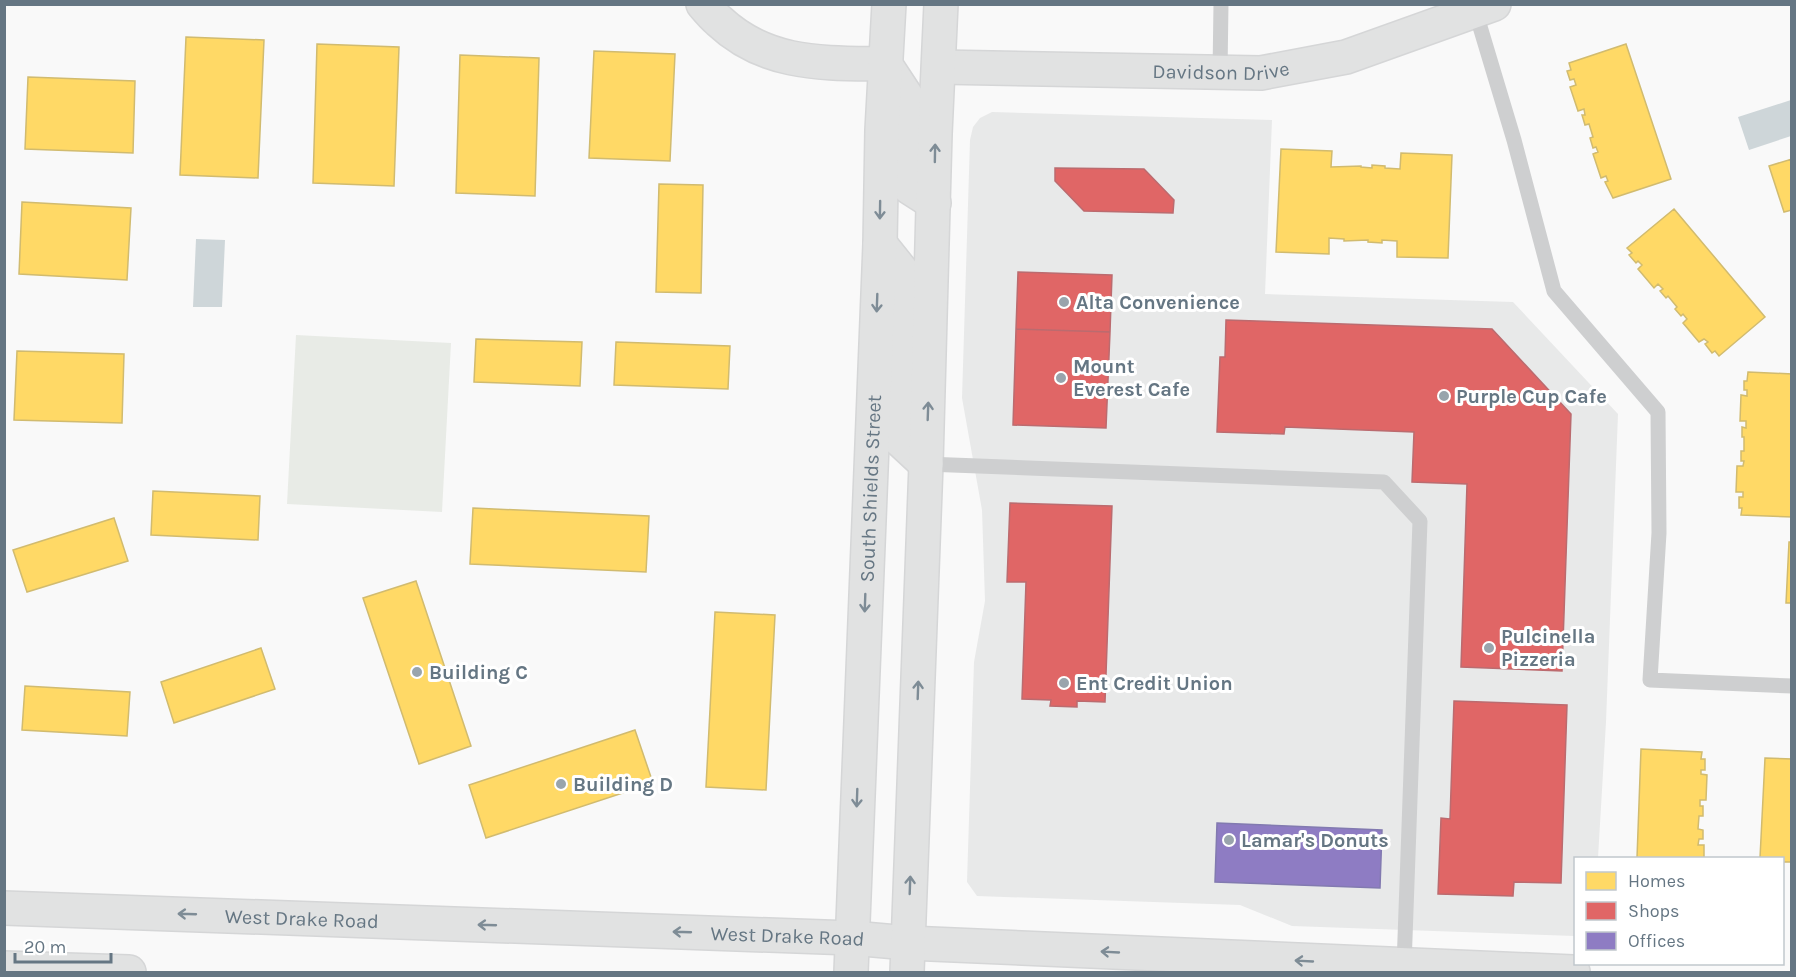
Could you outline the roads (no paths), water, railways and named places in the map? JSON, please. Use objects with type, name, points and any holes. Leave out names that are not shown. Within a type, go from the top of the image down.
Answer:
[{"type":"main road","points":[[703,4],[720,22],[746,41],[776,55],[808,62],[885,64],[908,99],[909,187],[934,202]]},
{"type":"main road","name":"South Shields Street","points":[[851,972],[889,4]]},
{"type":"main road","points":[[918,4],[919,48],[939,67]]},
{"type":"main road","points":[[908,958],[941,4]]},
{"type":"main road","name":"Davidson Drive","points":[[939,67],[1262,73],[1346,57],[1485,7]]},
{"type":"main road","points":[[880,244],[904,274],[899,439],[926,464]]},
{"type":"main road","name":"West Drake Road","points":[[4,908],[852,938],[908,958],[1573,972]]},
{"type":"main road","points":[[4,968],[129,972]]},
{"type":"lane","points":[[1220,72],[1221,4]]},
{"type":"lane","points":[[1485,7],[1514,140],[1554,291],[1658,412],[1659,533],[1650,680],[1791,686]]},
{"type":"lane","points":[[926,464],[1384,482],[1420,521],[1400,969]]},
{"type":"place","name":"Alta Convenience","points":[[1064,302]]},
{"type":"place","name":"Mount Everest Cafe","points":[[1061,378]]},
{"type":"place","name":"Purple Cup Cafe","points":[[1444,396]]},
{"type":"place","name":"Pulcinella Pizzeria","points":[[1489,648]]},
{"type":"place","name":"Building C","points":[[417,672]]},
{"type":"place","name":"Ent Credit Union","points":[[1064,683]]},
{"type":"place","name":"Building D","points":[[561,784]]},
{"type":"place","name":"Lamar's Donuts","points":[[1229,840]]}]
